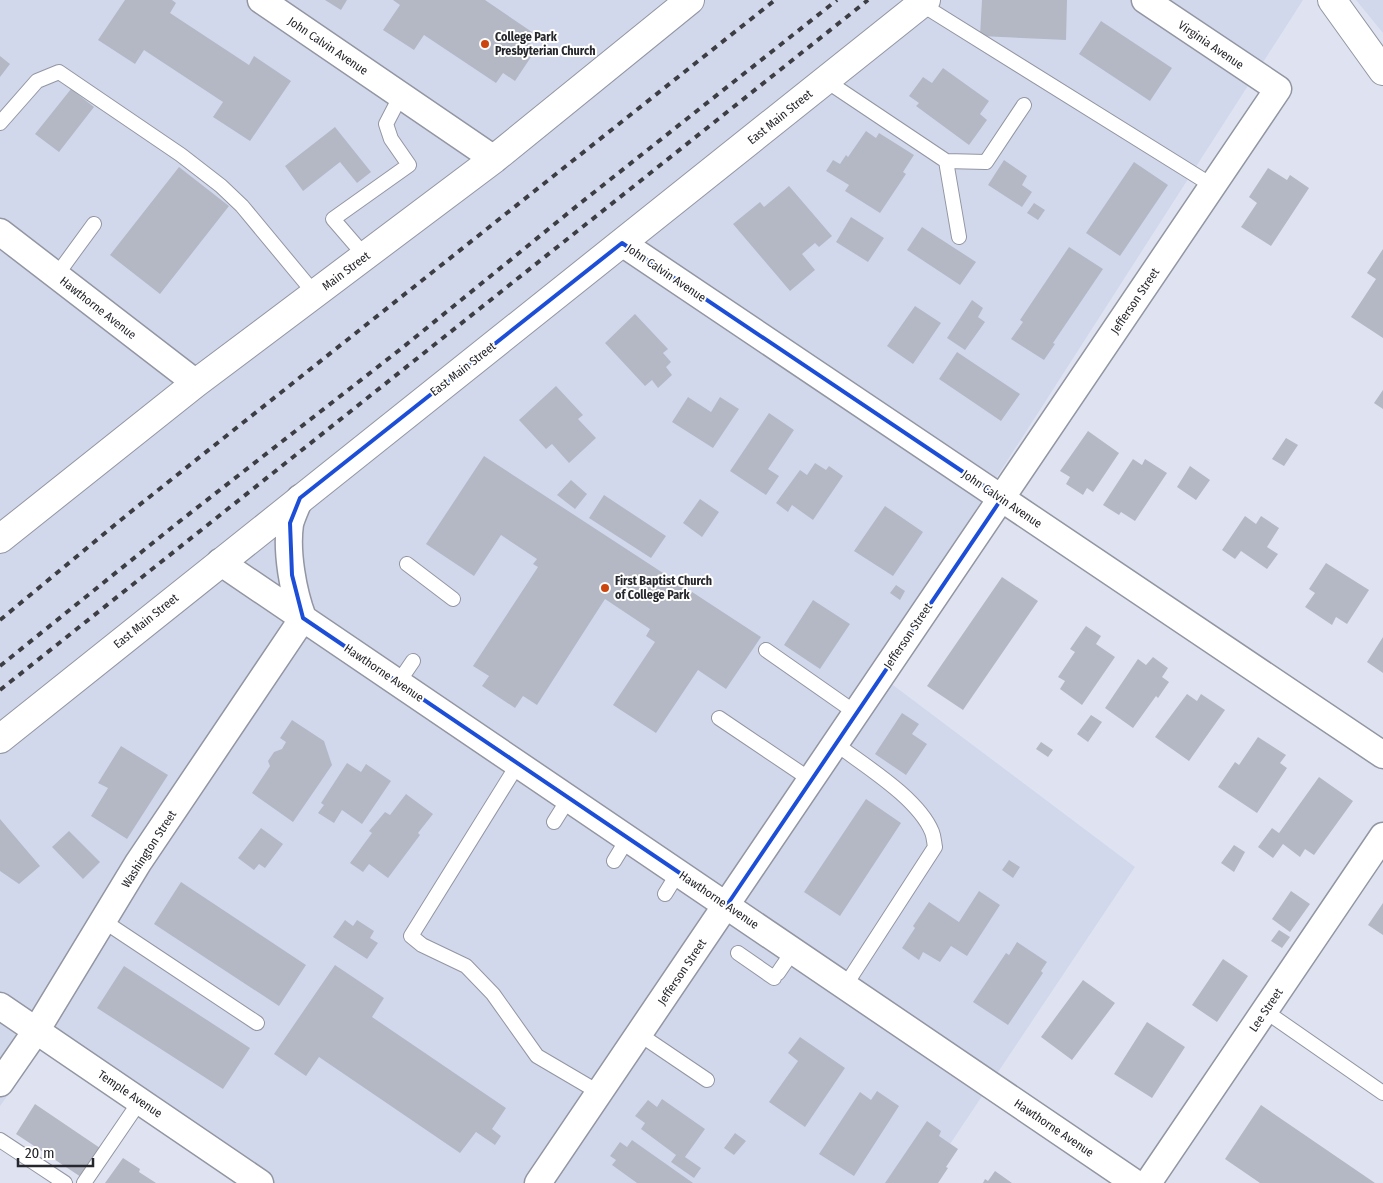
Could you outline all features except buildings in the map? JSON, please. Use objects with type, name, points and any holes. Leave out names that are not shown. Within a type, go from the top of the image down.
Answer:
[{"type":"street","name":"John Calvin Avenue","points":[[261,0],[494,159]]},
{"type":"street","name":"Main Street","points":[[0,540],[196,384],[494,159],[690,0]]},
{"type":"street","name":"Virginia Avenue","points":[[1145,0],[1278,89]]},
{"type":"street","points":[[1332,0],[1383,71]]},
{"type":"street","name":"East Main Street","points":[[0,739],[300,498],[393,434],[622,243],[924,2]]},
{"type":"street","name":"Jefferson Street","points":[[538,1183],[1278,89]]},
{"type":"street","name":"Hawthorne Avenue","points":[[0,232],[196,384]]},
{"type":"street","name":"John Calvin Avenue","points":[[622,243],[1383,755]]},
{"type":"street","points":[[300,498],[290,523],[290,546],[296,599],[303,618]]},
{"type":"street","name":"Hawthorne Avenue","points":[[220,562],[628,838],[671,883],[727,906],[1135,1183]]},
{"type":"street","name":"Washington Street","points":[[0,1083],[36,1031],[138,863],[303,618]]},
{"type":"street","name":"Lee Street","points":[[1148,1183],[1383,836]]},
{"type":"street","name":"Temple Avenue","points":[[0,1006],[260,1183]]},
{"type":"lane","points":[[924,2],[1213,186]]},
{"type":"lane","points":[[0,123],[37,81],[60,72],[181,155],[221,186],[242,206],[315,294]]},
{"type":"lane","points":[[825,80],[946,161],[986,162],[1024,106]]},
{"type":"lane","points":[[365,256],[333,219],[408,165],[390,140],[386,124],[401,95]]},
{"type":"lane","points":[[946,161],[959,237]]},
{"type":"lane","points":[[56,276],[94,224]]},
{"type":"lane","points":[[407,564],[453,599]]},
{"type":"lane","points":[[766,650],[856,713]]},
{"type":"lane","points":[[398,683],[413,661]]},
{"type":"lane","points":[[719,718],[811,780]]},
{"type":"lane","points":[[836,744],[902,794],[922,815],[932,832],[936,847],[845,986]]},
{"type":"lane","points":[[518,764],[411,936],[422,945],[466,966],[493,994],[537,1056],[600,1093]]},
{"type":"lane","points":[[554,822],[569,798]]},
{"type":"lane","points":[[614,861],[628,838]]},
{"type":"lane","points":[[102,920],[257,1023]]},
{"type":"lane","points":[[738,953],[776,975],[793,950]]},
{"type":"lane","points":[[1265,1011],[1383,1093]]},
{"type":"lane","points":[[639,1034],[707,1080]]},
{"type":"lane","points":[[84,1183],[140,1101]]},
{"type":"lane","points":[[0,1140],[64,1183]]},
{"type":"highlighted area","points":[[622,243],[1002,498],[727,905],[303,618],[292,575],[290,523],[300,498]]},
{"type":"shaded area","points":[[0,0],[1303,0],[873,670],[1135,867],[924,1183],[246,1183],[43,1047],[0,1106]]},
{"type":"shaded area","points":[[1356,0],[1383,0],[1383,33]]},
{"type":"railway","points":[[0,620],[128,514],[775,0]]},
{"type":"railway","points":[[0,666],[837,0]]},
{"type":"railway","points":[[0,690],[868,0]]},
{"type":"place","name":"College Park Presbyterian Church","points":[[485,44]]},
{"type":"place","name":"First Baptist Church of College Park","points":[[605,588]]}]
